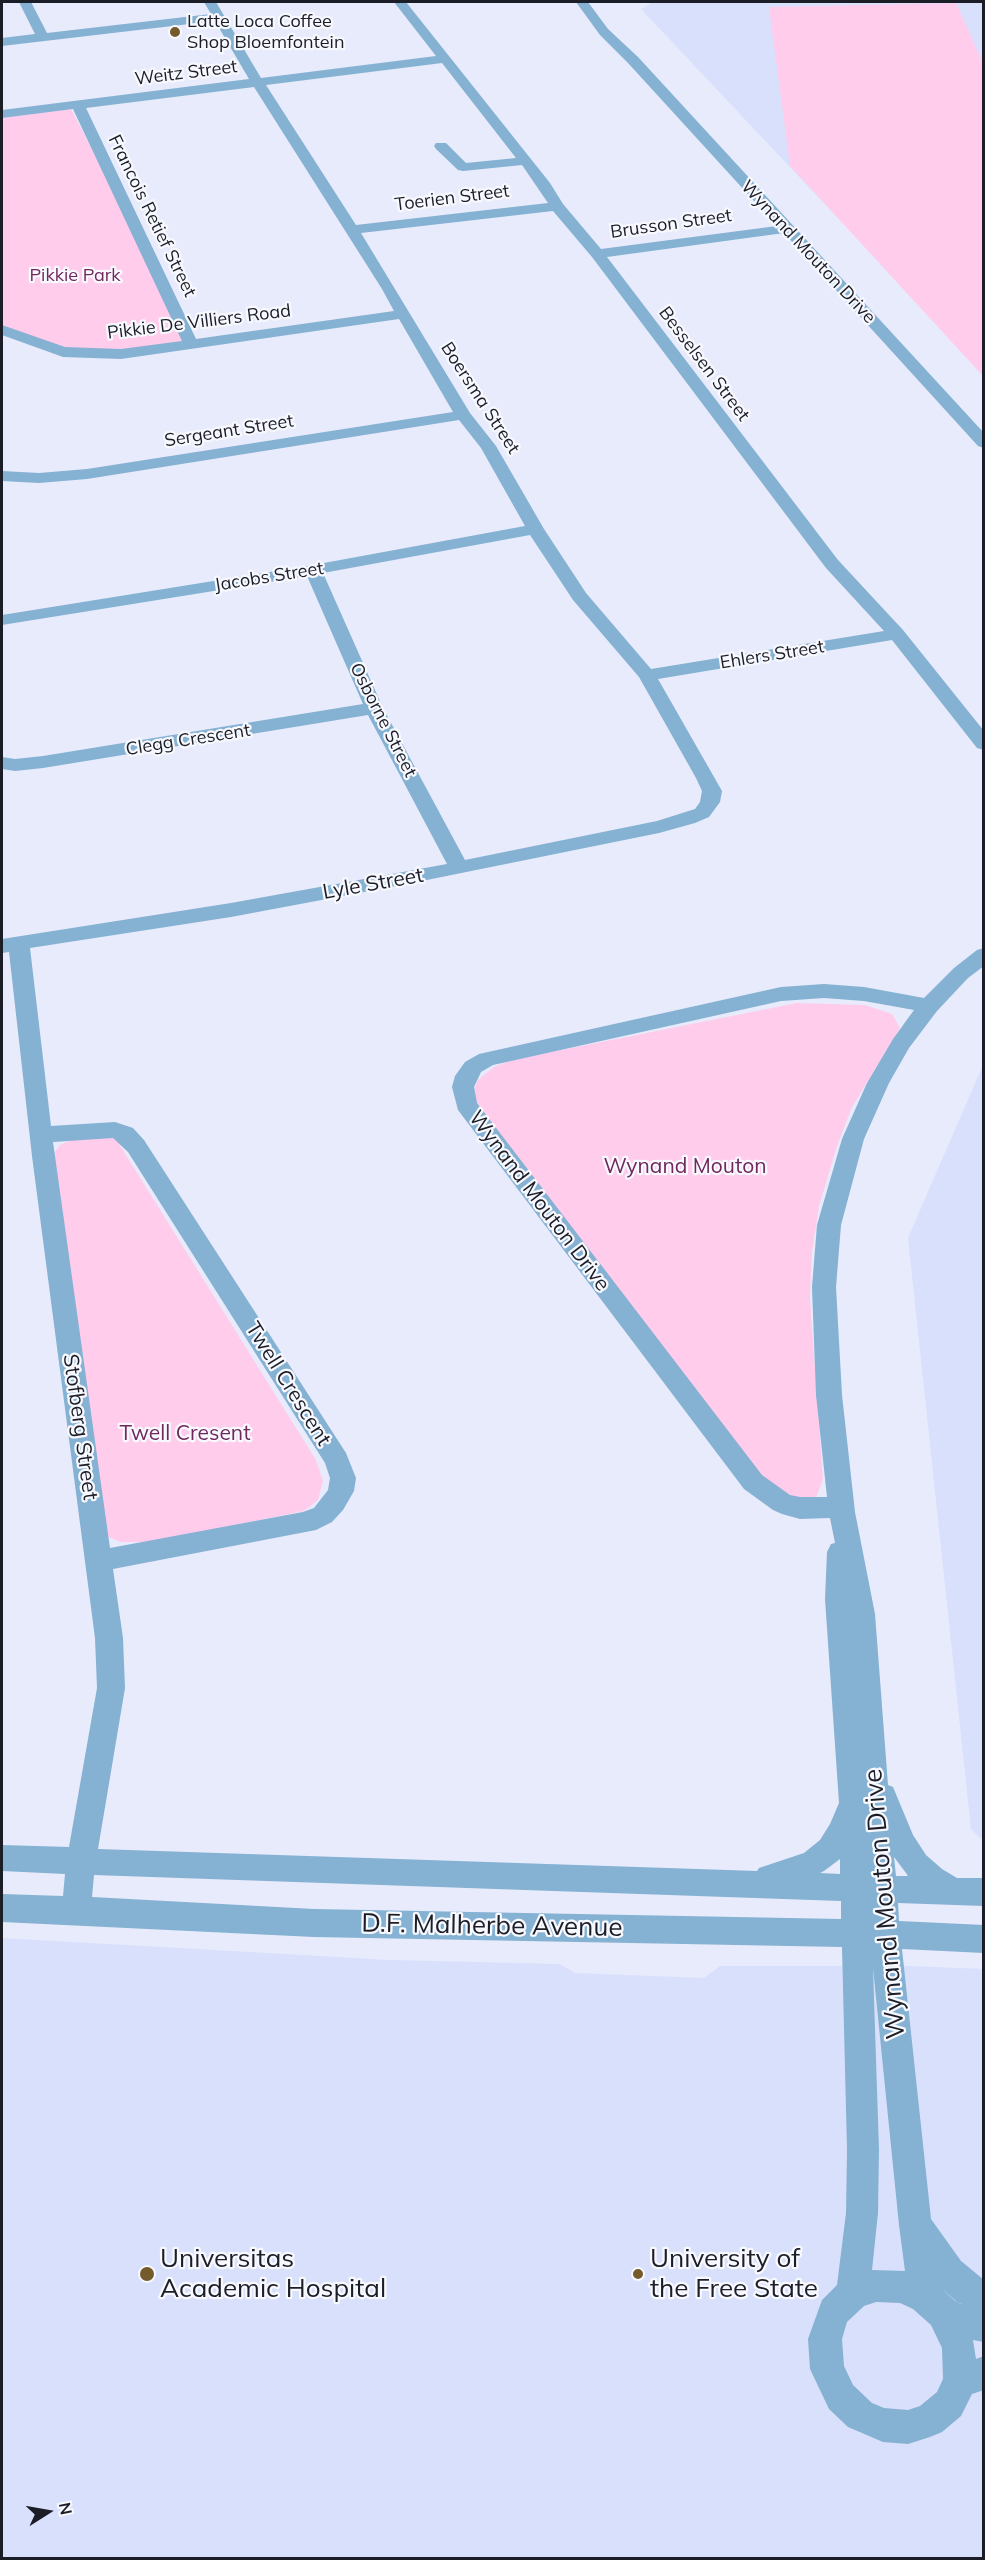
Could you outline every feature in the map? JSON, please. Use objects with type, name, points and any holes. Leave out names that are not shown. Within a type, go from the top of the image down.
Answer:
[{"type":"street","points":[[25,2],[43,37]]},
{"type":"street","name":"Boersma Street","points":[[210,2],[258,83],[404,314],[463,415],[488,446],[535,529],[579,596],[647,675],[706,778]]},
{"type":"street","name":"Besselsen Street","points":[[400,2],[525,161],[557,206],[597,254],[832,564],[897,634],[984,744]]},
{"type":"street","name":"Wynand Mouton Drive","points":[[582,2],[786,229],[984,443]]},
{"type":"street","name":"Wynand Mouton Drive","points":[[591,2],[599,19]]},
{"type":"street","points":[[2,42],[219,17]]},
{"type":"street","name":"Weitz Street","points":[[2,114],[446,59]]},
{"type":"street","name":"Francois Retief Street","points":[[78,105],[191,344]]},
{"type":"street","points":[[441,147],[463,167],[525,161]]},
{"type":"street","name":"Toerien Street","points":[[351,230],[557,206]]},
{"type":"street","name":"Brusson Street","points":[[597,254],[786,229]]},
{"type":"street","name":"Pikkie De Villiers Road","points":[[2,330],[63,352],[121,354],[404,314]]},
{"type":"street","name":"Sergeant Street","points":[[2,476],[39,478],[87,474],[463,415]]},
{"type":"street","name":"Jacobs Street","points":[[2,620],[314,570],[535,529]]},
{"type":"street","name":"Osborne Street","points":[[314,570],[374,708],[459,867]]},
{"type":"street","name":"Ehlers Street","points":[[647,675],[897,634]]},
{"type":"street","name":"Clegg Crescent","points":[[2,763],[15,765],[43,762],[281,725],[374,708]]},
{"type":"street","name":"Lyle Street","points":[[10,945],[231,910],[459,867],[688,819],[702,813],[710,802],[712,791],[706,778]]},
{"type":"street","name":"Stofberg Street","points":[[10,945],[42,1135],[60,1290],[109,1638],[111,1688],[81,1862],[76,1910]]},
{"type":"street","name":"Wynand Mouton Drive","points":[[934,2305],[915,2225],[872,1935],[869,1888],[874,1771],[861,1614],[842,1510],[825,1335],[824,1287],[830,1225],[853,1139],[878,1083],[901,1044],[929,1006],[984,955]]},
{"type":"street","name":"Wynand Mouton Drive","points":[[842,1510],[801,1508],[782,1503],[753,1482],[466,1105],[463,1087],[466,1076],[473,1067],[487,1059],[781,994],[824,991],[854,993],[929,1006]]},
{"type":"street","name":"Twell Crescent","points":[[42,1135],[115,1130],[125,1134],[136,1146],[337,1460],[342,1478],[341,1491],[334,1503],[323,1515],[307,1522],[99,1561]]},
{"type":"street","name":"Wynand Mouton Drive","points":[[842,1510],[838,1599],[853,1803],[869,1888]]},
{"type":"street","points":[[874,1771],[897,1833],[915,1864],[932,1879],[955,1891]]},
{"type":"street","points":[[738,1884],[794,1871],[814,1862],[830,1849],[842,1831],[853,1803]]},
{"type":"street","points":[[2,1858],[345,1872],[984,1892]]},
{"type":"street","name":"D.F. Malherbe Avenue","points":[[2,1908],[314,1923],[984,1939]]},
{"type":"street","name":"Wynand Mouton Drive","points":[[853,2293],[862,2202],[872,1935]]},
{"type":"street","points":[[915,2225],[949,2273],[970,2291],[984,2297]]},
{"type":"street","points":[[934,2305],[959,2346],[972,2377],[949,2404],[930,2420],[908,2427],[883,2426],[860,2415],[841,2397],[827,2369],[825,2339],[834,2312],[853,2293],[876,2285],[901,2286],[934,2305],[956,2320],[984,2325]]},
{"type":"shaded area","points":[[653,2],[983,2],[983,372],[641,9]]},
{"type":"shaded area","points":[[983,1065],[983,1841],[971,1829],[908,1238]]},
{"type":"shaded area","name":"University of the Free State","points":[[2,1938],[390,1960],[560,1964],[575,1973],[704,1978],[720,1966],[911,1966],[983,1969],[983,2558],[2,2558]]},
{"type":"green space","points":[[956,3],[983,63],[983,376],[790,166],[769,7]]},
{"type":"green space","name":"Pikkie Park","points":[[71,109],[145,251],[188,344],[70,353],[2,328],[2,118]]},
{"type":"green space","name":"Wynand Mouton","points":[[797,1003],[865,1005],[892,1014],[900,1028],[852,1107],[837,1146],[819,1206],[812,1252],[810,1299],[823,1479],[816,1498],[770,1500],[471,1097],[478,1080],[494,1067],[511,1060]]},
{"type":"green space","name":"Twell Cresent","points":[[80,1136],[114,1136],[316,1460],[323,1481],[318,1500],[304,1511],[150,1542],[120,1542],[100,1533],[45,1166],[60,1145]]},
{"type":"place","name":"Latte Loca Coffee Shop Bloemfontein","points":[[175,32]]},
{"type":"place","name":"Universitas Academic Hospital","points":[[147,2274]]},
{"type":"place","name":"University of the Free State","points":[[638,2274]]}]
